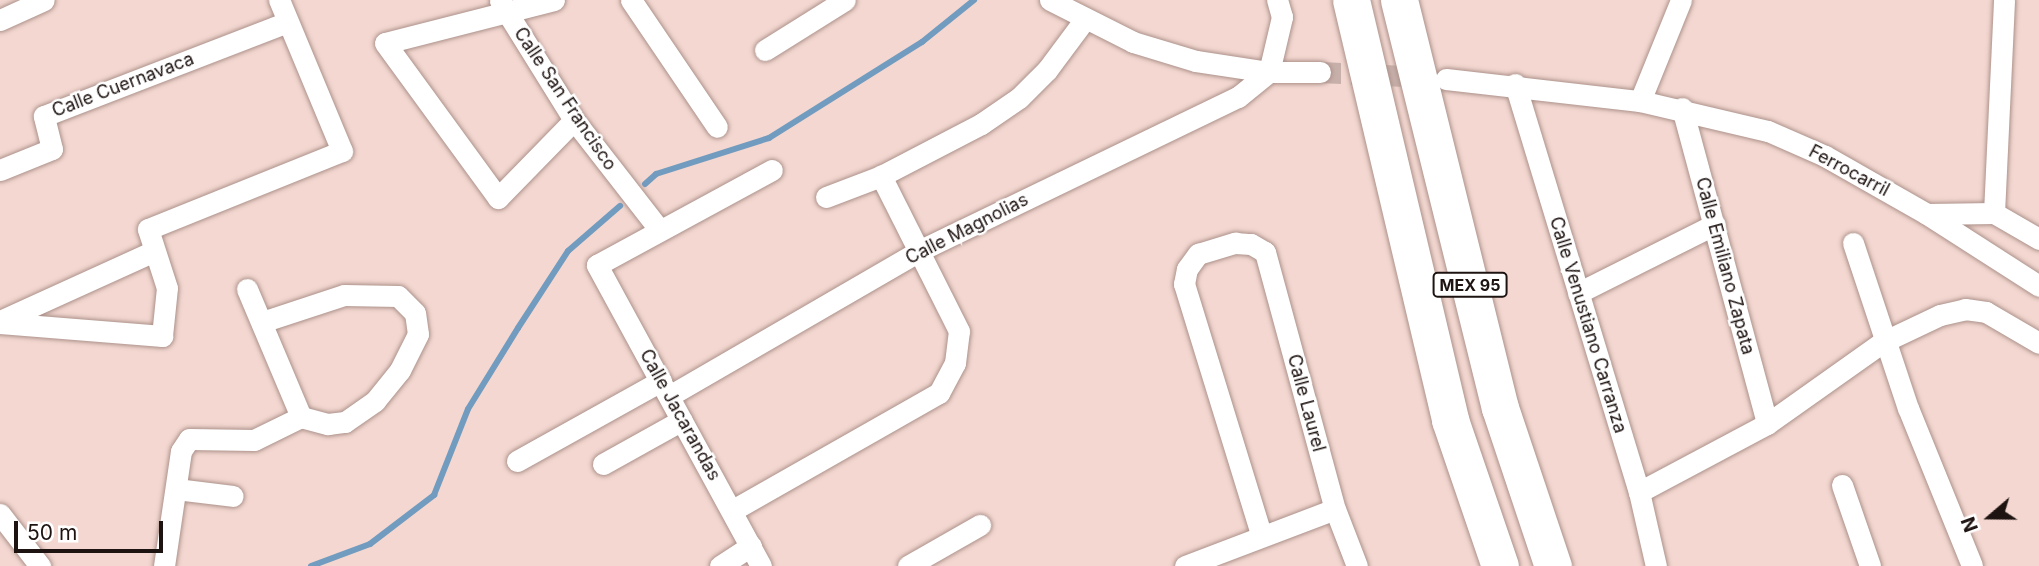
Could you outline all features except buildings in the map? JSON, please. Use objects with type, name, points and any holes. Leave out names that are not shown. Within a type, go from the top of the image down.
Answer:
[{"type":"highway","name":"MEX 95","points":[[1351,0],[1450,420],[1500,566]]},
{"type":"highway","name":"MEX 95","points":[[1399,0],[1500,408],[1553,566]]},
{"type":"street","points":[[0,20],[44,0]]},
{"type":"street","points":[[0,322],[162,336],[167,288],[148,229],[342,151],[279,0]]},
{"type":"street","points":[[554,0],[503,6],[385,44],[498,198],[574,120]]},
{"type":"street","points":[[631,0],[717,127]]},
{"type":"street","points":[[765,50],[822,7],[845,0]]},
{"type":"street","points":[[1050,0],[1133,42],[1196,61],[1269,72],[1320,72]]},
{"type":"street","points":[[1269,72],[1282,17],[1277,0]]},
{"type":"street","points":[[1640,101],[1681,0]]},
{"type":"street","points":[[1994,213],[2004,0]]},
{"type":"street","name":"Calle San Francisco","points":[[503,6],[574,120],[659,229]]},
{"type":"street","points":[[826,197],[881,176],[981,124],[1019,98],[1047,70],[1085,19]]},
{"type":"street","name":"Calle Cuernavaca","points":[[0,170],[52,149],[44,116],[287,22]]},
{"type":"street","name":"Calle Magnolias","points":[[517,461],[665,389],[921,250],[1238,97],[1269,72]]},
{"type":"street","name":"Ferrocarril","points":[[1446,79],[1515,84],[1682,108],[1780,136],[1825,156],[1927,214],[2039,286]]},
{"type":"street","name":"Calle Venustiano Carranza","points":[[1515,84],[1639,492],[1656,566]]},
{"type":"street","name":"Calle Emiliano Zapata","points":[[1682,108],[1767,424]]},
{"type":"street","points":[[659,229],[772,170]]},
{"type":"street","points":[[733,510],[939,393],[955,363],[959,331],[921,250],[881,176]]},
{"type":"street","points":[[1927,214],[1994,213],[2039,239]]},
{"type":"street","points":[[1578,293],[1715,224]]},
{"type":"street","name":"Calle Jacarandas","points":[[659,229],[597,265],[733,510],[761,566]]},
{"type":"street","name":"Calle Laurel","points":[[1261,534],[1184,284],[1187,269],[1198,254],[1235,243],[1251,244],[1265,252],[1335,509],[1357,566]]},
{"type":"street","points":[[1853,243],[1884,342],[1972,566]]},
{"type":"street","points":[[0,322],[154,251]]},
{"type":"street","points":[[247,289],[301,416]]},
{"type":"street","points":[[164,566],[181,450],[189,439],[254,440],[301,416],[328,424],[345,422],[375,401],[400,370],[418,334],[415,313],[398,296],[344,295],[262,322]]},
{"type":"street","points":[[1639,492],[1767,424],[1884,342],[1940,315],[1965,309],[1986,312],[2039,342]]},
{"type":"street","points":[[603,464],[682,420]]},
{"type":"street","points":[[1842,485],[1870,566]]},
{"type":"street","points":[[176,489],[233,496]]},
{"type":"street","points":[[1185,566],[1261,534],[1335,509]]},
{"type":"street","points":[[0,514],[40,566]]},
{"type":"street","points":[[908,566],[980,525]]},
{"type":"street","points":[[23,544],[28,566]]},
{"type":"street","points":[[720,566],[751,546]]},
{"type":"waterway","points":[[645,184],[656,174],[769,138],[922,42],[974,0]]},
{"type":"waterway","points":[[311,566],[370,544],[434,495],[468,409],[518,328],[568,251],[620,206]]},
{"type":"tunnel","points":[[1320,72],[1427,77]]}]
